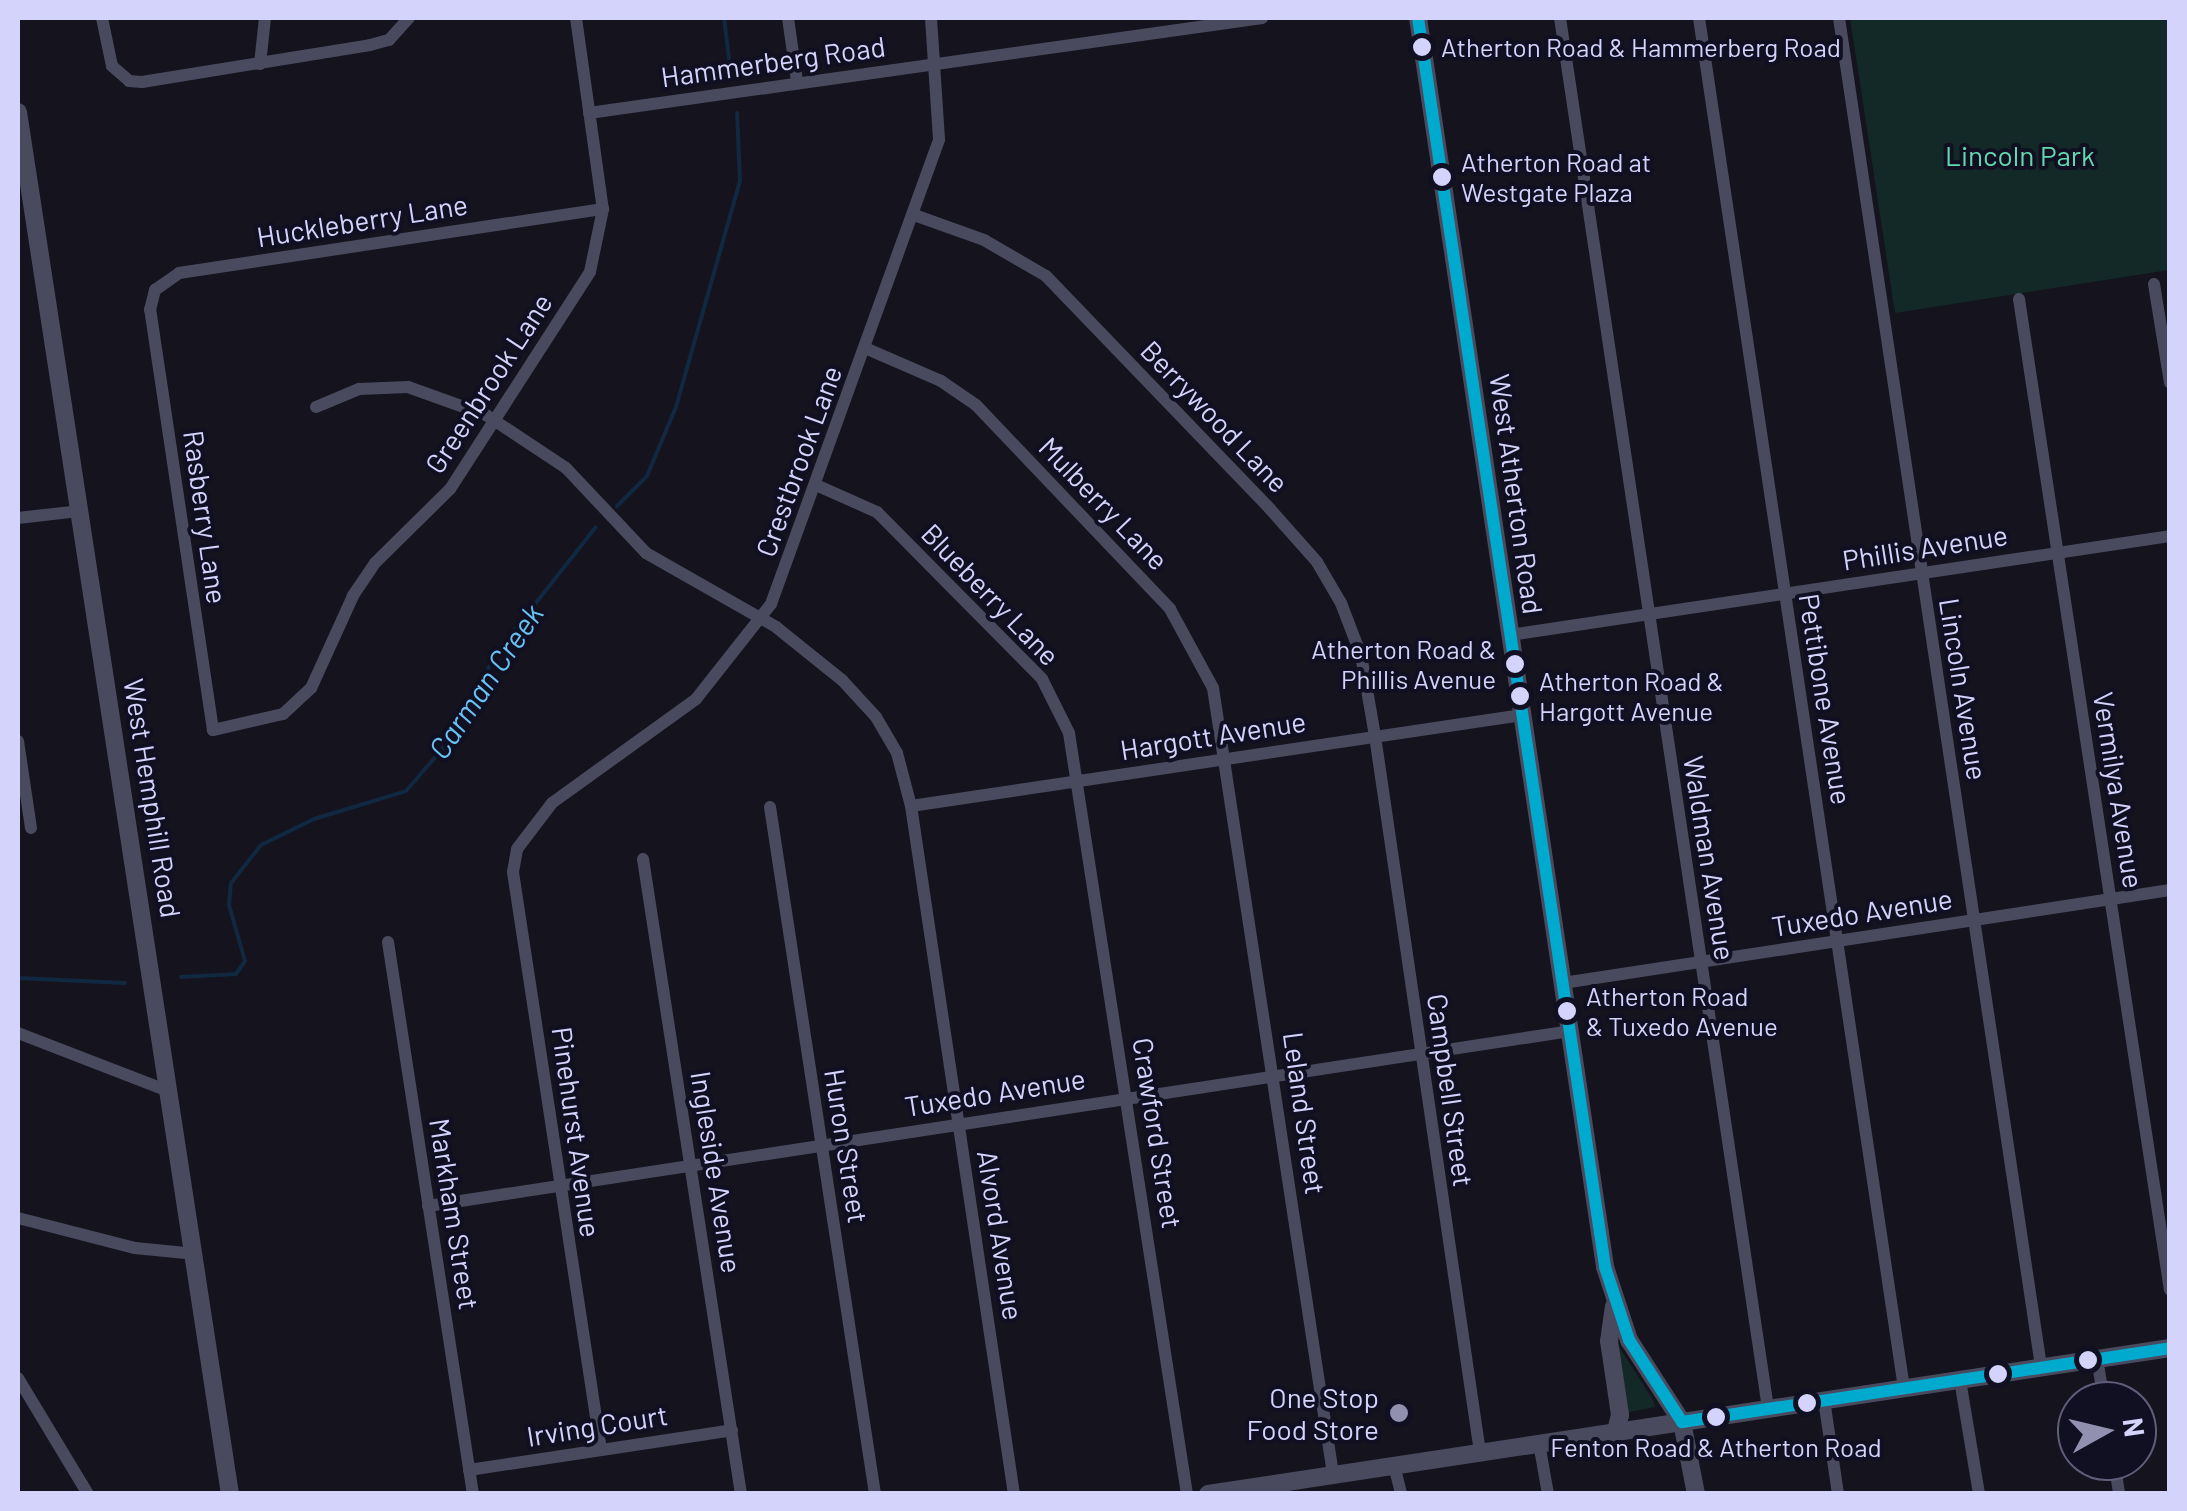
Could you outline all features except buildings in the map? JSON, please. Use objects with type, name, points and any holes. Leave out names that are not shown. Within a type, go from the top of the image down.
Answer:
[{"type":"street","points":[[102,18],[108,56],[119,75],[142,82],[389,40],[410,18]]},
{"type":"street","points":[[260,64],[266,18]]},
{"type":"street","name":"Greenbrook Lane","points":[[212,730],[283,714],[311,688],[341,616],[376,563],[450,489],[590,272],[603,208],[576,18]]},
{"type":"street","points":[[788,18],[797,81]]},
{"type":"street","name":"Crestbrook Lane","points":[[531,826],[552,803],[696,699],[762,620],[917,216],[940,139],[931,18]]},
{"type":"street","name":"Hammerberg Road","points":[[589,112],[1262,18]]},
{"type":"street","name":"West Atherton Road","points":[[1418,18],[1614,1306],[1636,1355],[1682,1422],[1696,1494]]},
{"type":"street","name":"Waldman Avenue","points":[[1560,18],[1768,1408]]},
{"type":"street","name":"Pettibone Avenue","points":[[1700,18],[1904,1388]]},
{"type":"street","name":"Lincoln Avenue","points":[[1840,18],[2041,1367]]},
{"type":"street","name":"West Hemphill Road","points":[[18,112],[230,1494]]},
{"type":"street","name":"Huckleberry Lane","points":[[150,310],[155,290],[178,273],[603,208]]},
{"type":"street","name":"Berrywood Lane","points":[[917,216],[984,240],[1046,276],[1294,535],[1341,603],[1361,655],[1375,736]]},
{"type":"street","points":[[2154,284],[2170,382]]},
{"type":"street","name":"Vermilya Avenue","points":[[2019,299],[2170,1290]]},
{"type":"street","name":"Rasberry Lane","points":[[150,310],[212,730]]},
{"type":"street","name":"Mulberry Lane","points":[[865,348],[941,381],[976,405],[1170,609],[1214,688],[1226,758]]},
{"type":"street","name":"Alvord Avenue","points":[[316,407],[358,389],[408,388],[440,394],[496,422],[566,468],[646,553],[762,620],[842,680],[876,717],[897,753],[911,806],[1014,1494]]},
{"type":"street","name":"Blueberry Lane","points":[[816,485],[876,512],[1042,679],[1069,732],[1079,781]]},
{"type":"street","points":[[18,518],[79,511]]},
{"type":"street","name":"Phillis Avenue","points":[[1510,635],[2170,536]]},
{"type":"street","name":"Hargott Avenue","points":[[911,806],[1522,715]]},
{"type":"street","name":"Campbell Street","points":[[1375,736],[1480,1452]]},
{"type":"street","points":[[18,741],[31,828]]},
{"type":"street","name":"Leland Street","points":[[1226,758],[1333,1474]]},
{"type":"street","name":"Crawford Street","points":[[1079,781],[1186,1494]]},
{"type":"street","name":"Huron Street","points":[[770,807],[875,1494]]},
{"type":"street","name":"Pinehurst Avenue","points":[[531,826],[514,872],[601,1450]]},
{"type":"street","name":"Ingleside Avenue","points":[[642,859],[741,1494]]},
{"type":"street","name":"Tuxedo Avenue","points":[[1563,982],[2170,890]]},
{"type":"street","name":"Markham Street","points":[[388,942],[473,1494]]},
{"type":"street","name":"Tuxedo Avenue","points":[[428,1206],[1570,1031]]},
{"type":"street","points":[[18,1033],[135,1084],[171,1092]]},
{"type":"street","points":[[18,1218],[135,1248],[196,1254]]},
{"type":"street","points":[[1614,1306],[1608,1341],[1620,1415],[1616,1431]]},
{"type":"street","points":[[1208,1494],[1256,1490],[1333,1474],[2170,1348]]},
{"type":"street","points":[[2097,1358],[2101,1381]]},
{"type":"street","points":[[18,1378],[88,1494]]},
{"type":"street","points":[[1960,1380],[1979,1494]]},
{"type":"street","points":[[1824,1400],[1838,1494]]},
{"type":"street","name":"Irving Court","points":[[470,1470],[732,1430]]},
{"type":"street","points":[[1539,1443],[1548,1494]]},
{"type":"street","points":[[1394,1465],[1401,1494]]},
{"type":"green space","name":"Lincoln Park","points":[[1850,18],[2169,18],[2169,270],[1895,313]]},
{"type":"green space","points":[[1616,1342],[1653,1400],[1655,1407],[1624,1413]]},
{"type":"waterway","name":"Carman Creek","points":[[724,18],[731,74]]},
{"type":"waterway","name":"Carman Creek","points":[[617,506],[647,476],[676,407],[740,181],[737,113]]},
{"type":"waterway","name":"Carman Creek","points":[[181,977],[236,974],[245,961],[229,905],[231,883],[261,845],[314,819],[406,791],[463,725],[494,656],[596,527]]},
{"type":"waterway","name":"Carman Creek","points":[[18,978],[125,983]]},
{"type":"transit line","points":[[1418,18],[1605,1267],[1629,1340],[1682,1422]]},
{"type":"transit line","points":[[1682,1422],[2170,1348]]},
{"type":"place","name":"Atherton Road & Hammerberg Road","points":[[1422,47]]},
{"type":"place","name":"Atherton Road at Westgate Plaza","points":[[1442,177]]},
{"type":"place","name":"Atherton Road & Phillis Avenue","points":[[1515,664]]},
{"type":"place","name":"Atherton Road & Hargott Avenue","points":[[1520,696]]},
{"type":"place","name":"Atherton Road & Tuxedo Avenue","points":[[1567,1011]]},
{"type":"place","name":"One Stop Food Store","points":[[1399,1413]]},
{"type":"place","name":"Fenton Road & Atherton Road","points":[[1716,1417]]}]
